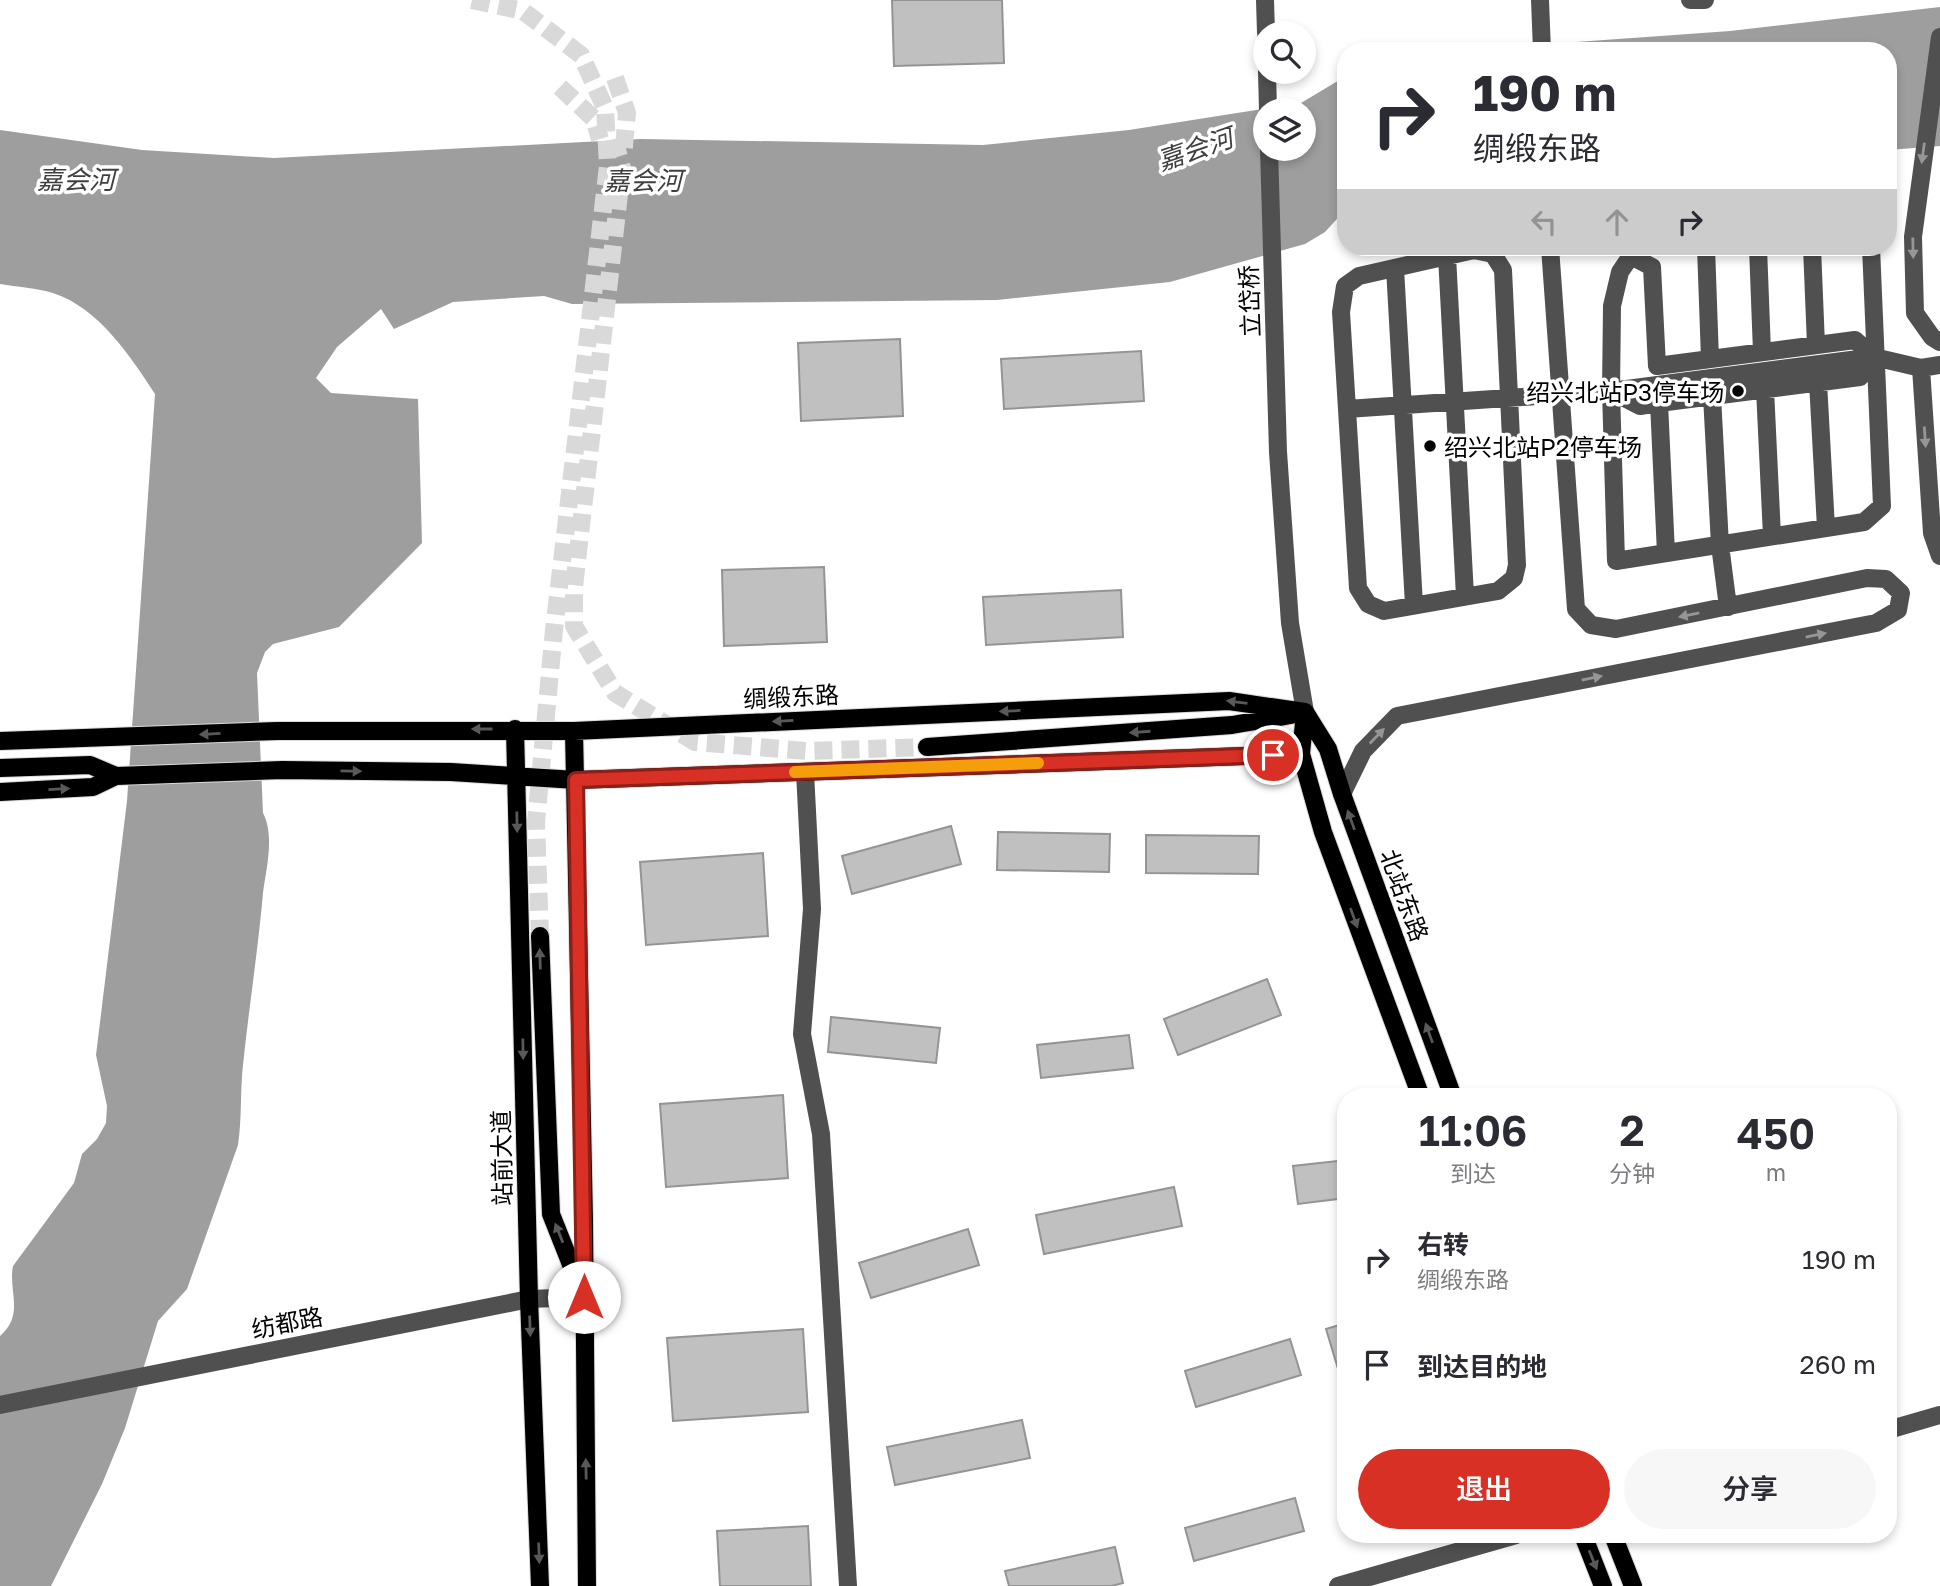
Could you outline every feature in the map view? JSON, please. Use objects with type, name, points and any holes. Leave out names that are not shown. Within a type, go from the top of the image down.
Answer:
[{"type":"main road","name":"绸缎东路","points":[[0,741],[278,731],[574,731],[1229,701],[1305,712]]},
{"type":"main road","points":[[927,747],[1232,725],[1305,712]]},
{"type":"main road","name":"北站东路","points":[[1305,712],[1301,754],[1323,832],[1418,1088]]},
{"type":"main road","name":"北站东路","points":[[1305,712],[1328,749],[1450,1088]]},
{"type":"main road","name":"站前大道","points":[[515,729],[529,1298],[540,1586]]},
{"type":"main road","points":[[574,731],[587,1586]]},
{"type":"main road","points":[[0,792],[93,787],[116,776],[282,770],[451,772],[576,780],[1301,754]]},
{"type":"main road","points":[[0,768],[90,765],[116,776]]},
{"type":"main road","points":[[540,936],[551,1213],[584,1297]]},
{"type":"main road","points":[[1586,1543],[1604,1586]]},
{"type":"main road","points":[[1616,1543],[1633,1586]]},
{"type":"street","points":[[1265,0],[1266,21]]},
{"type":"street","points":[[1540,0],[1542,42]]},
{"type":"street","points":[[1690,0],[1705,0]]},
{"type":"street","points":[[1940,37],[1913,237],[1915,313],[1932,337],[1940,342]]},
{"type":"street","name":"立岱桥","points":[[1269,161],[1278,452]]},
{"type":"street","points":[[1465,596],[1447,256],[1359,276],[1345,286],[1342,312],[1358,588],[1368,604],[1384,611],[1498,591],[1514,578],[1517,565],[1503,270],[1494,256]]},
{"type":"street","points":[[1342,794],[1363,751],[1397,716],[1876,623],[1898,610],[1901,593],[1886,579],[1867,578],[1616,629],[1591,625],[1576,609],[1551,256]]},
{"type":"street","points":[[1631,256],[1620,272],[1612,306],[1611,391],[1616,561],[1864,522],[1882,506],[1871,256]]},
{"type":"street","points":[[1640,256],[1652,267],[1657,366],[1855,340],[1874,357]]},
{"type":"street","points":[[1706,256],[1710,359]]},
{"type":"street","points":[[1758,256],[1762,352]]},
{"type":"street","points":[[1812,256],[1816,345]]},
{"type":"street","points":[[1395,268],[1414,606]]},
{"type":"street","points":[[1611,391],[1640,406],[1860,377],[1874,357]]},
{"type":"street","points":[[1347,409],[1561,396],[1874,357],[1921,369],[1940,365]]},
{"type":"street","points":[[1921,369],[1932,533],[1940,556]]},
{"type":"street","points":[[1818,382],[1826,528]]},
{"type":"street","points":[[1765,389],[1772,536]]},
{"type":"street","points":[[1712,396],[1720,545],[1728,607]]},
{"type":"street","points":[[1659,403],[1666,553]]},
{"type":"street","name":"北站东路","points":[[1278,452],[1290,622],[1305,712]]},
{"type":"street","points":[[805,772],[812,909],[802,1034],[821,1134],[848,1586]]},
{"type":"street","name":"纺都路","points":[[0,1405],[529,1298],[584,1297]]},
{"type":"street","points":[[1897,1427],[1940,1415]]},
{"type":"street","points":[[1338,1586],[1488,1543]]},
{"type":"water","points":[[1940,7],[1940,146],[1897,149],[1897,42],[1576,42],[1730,31]]},
{"type":"water","name":"嘉会河","points":[[1337,81],[1337,219],[1325,232],[1305,244],[1170,282],[997,300],[572,304],[544,296],[453,302],[394,329],[381,309],[337,347],[316,378],[331,393],[418,399],[422,543],[339,627],[273,644],[265,652],[257,673],[263,813],[267,822],[269,853],[243,1065],[238,1145],[187,1289],[158,1321],[125,1428],[102,1484],[51,1586],[0,1586],[0,1336],[8,1328],[14,1311],[13,1266],[74,1183],[82,1154],[97,1139],[106,1123],[107,1106],[96,1055],[127,801],[155,394],[112,335],[85,310],[53,293],[0,284],[0,130],[142,150],[274,158],[641,139],[983,145],[1129,130],[1253,111],[1253,161],[1316,161],[1316,98],[1309,98]]},
{"type":"building","points":[[892,0],[1002,0],[1004,63],[894,66]]},
{"type":"building","points":[[900,339],[903,416],[801,421],[798,343]]},
{"type":"building","points":[[1141,351],[1144,401],[1004,409],[1001,359]]},
{"type":"building","points":[[824,567],[827,642],[724,646],[722,570]]},
{"type":"building","points":[[1121,590],[1123,637],[986,645],[983,597]]},
{"type":"building","points":[[951,826],[961,864],[852,894],[842,856]]},
{"type":"building","points":[[998,832],[1110,834],[1109,872],[997,870]]},
{"type":"building","points":[[1146,835],[1259,836],[1258,874],[1146,873]]},
{"type":"building","points":[[763,853],[768,936],[646,945],[640,862]]},
{"type":"building","points":[[1267,979],[1281,1015],[1178,1055],[1164,1019]]},
{"type":"building","points":[[831,1017],[940,1028],[936,1063],[828,1052]]},
{"type":"building","points":[[1129,1035],[1133,1068],[1041,1078],[1037,1045]]},
{"type":"building","points":[[783,1095],[788,1178],[666,1187],[660,1104]]},
{"type":"building","points":[[1337,1161],[1337,1199],[1298,1204],[1293,1166]]},
{"type":"building","points":[[1174,1187],[1182,1226],[1044,1254],[1036,1215]]},
{"type":"building","points":[[968,1229],[979,1265],[871,1298],[859,1263]]},
{"type":"building","points":[[1337,1326],[1337,1365],[1326,1329]]},
{"type":"building","points":[[803,1329],[808,1412],[673,1421],[667,1338]]},
{"type":"building","points":[[1290,1339],[1301,1375],[1196,1407],[1185,1371]]},
{"type":"building","points":[[1022,1420],[1030,1458],[895,1485],[887,1447]]},
{"type":"building","points":[[1295,1498],[1304,1531],[1194,1561],[1185,1528]]},
{"type":"building","points":[[808,1526],[811,1586],[720,1586],[717,1531]]},
{"type":"building","points":[[1115,1547],[1123,1583],[1112,1586],[1009,1586],[1005,1571]]},
{"type":"tunnel","points":[[472,0],[523,11],[581,55],[605,108],[608,166],[554,630],[536,822],[540,936]]},
{"type":"tunnel","points":[[615,78],[627,113],[623,157]]},
{"type":"tunnel","points":[[560,87],[594,119],[600,139]]},
{"type":"tunnel","points":[[614,139],[622,168],[574,587],[574,626],[615,693],[695,742],[807,751],[927,747]]},
{"type":"slow traffic","points":[[795,772],[1038,763]]},
{"type":"place","name":"绍兴北站P3停车场","points":[[1738,391]]},
{"type":"place","name":"绍兴北站P2停车场","points":[[1430,446]]},
{"type":"route","points":[[584,1297],[576,780],[1273,755]]}]
